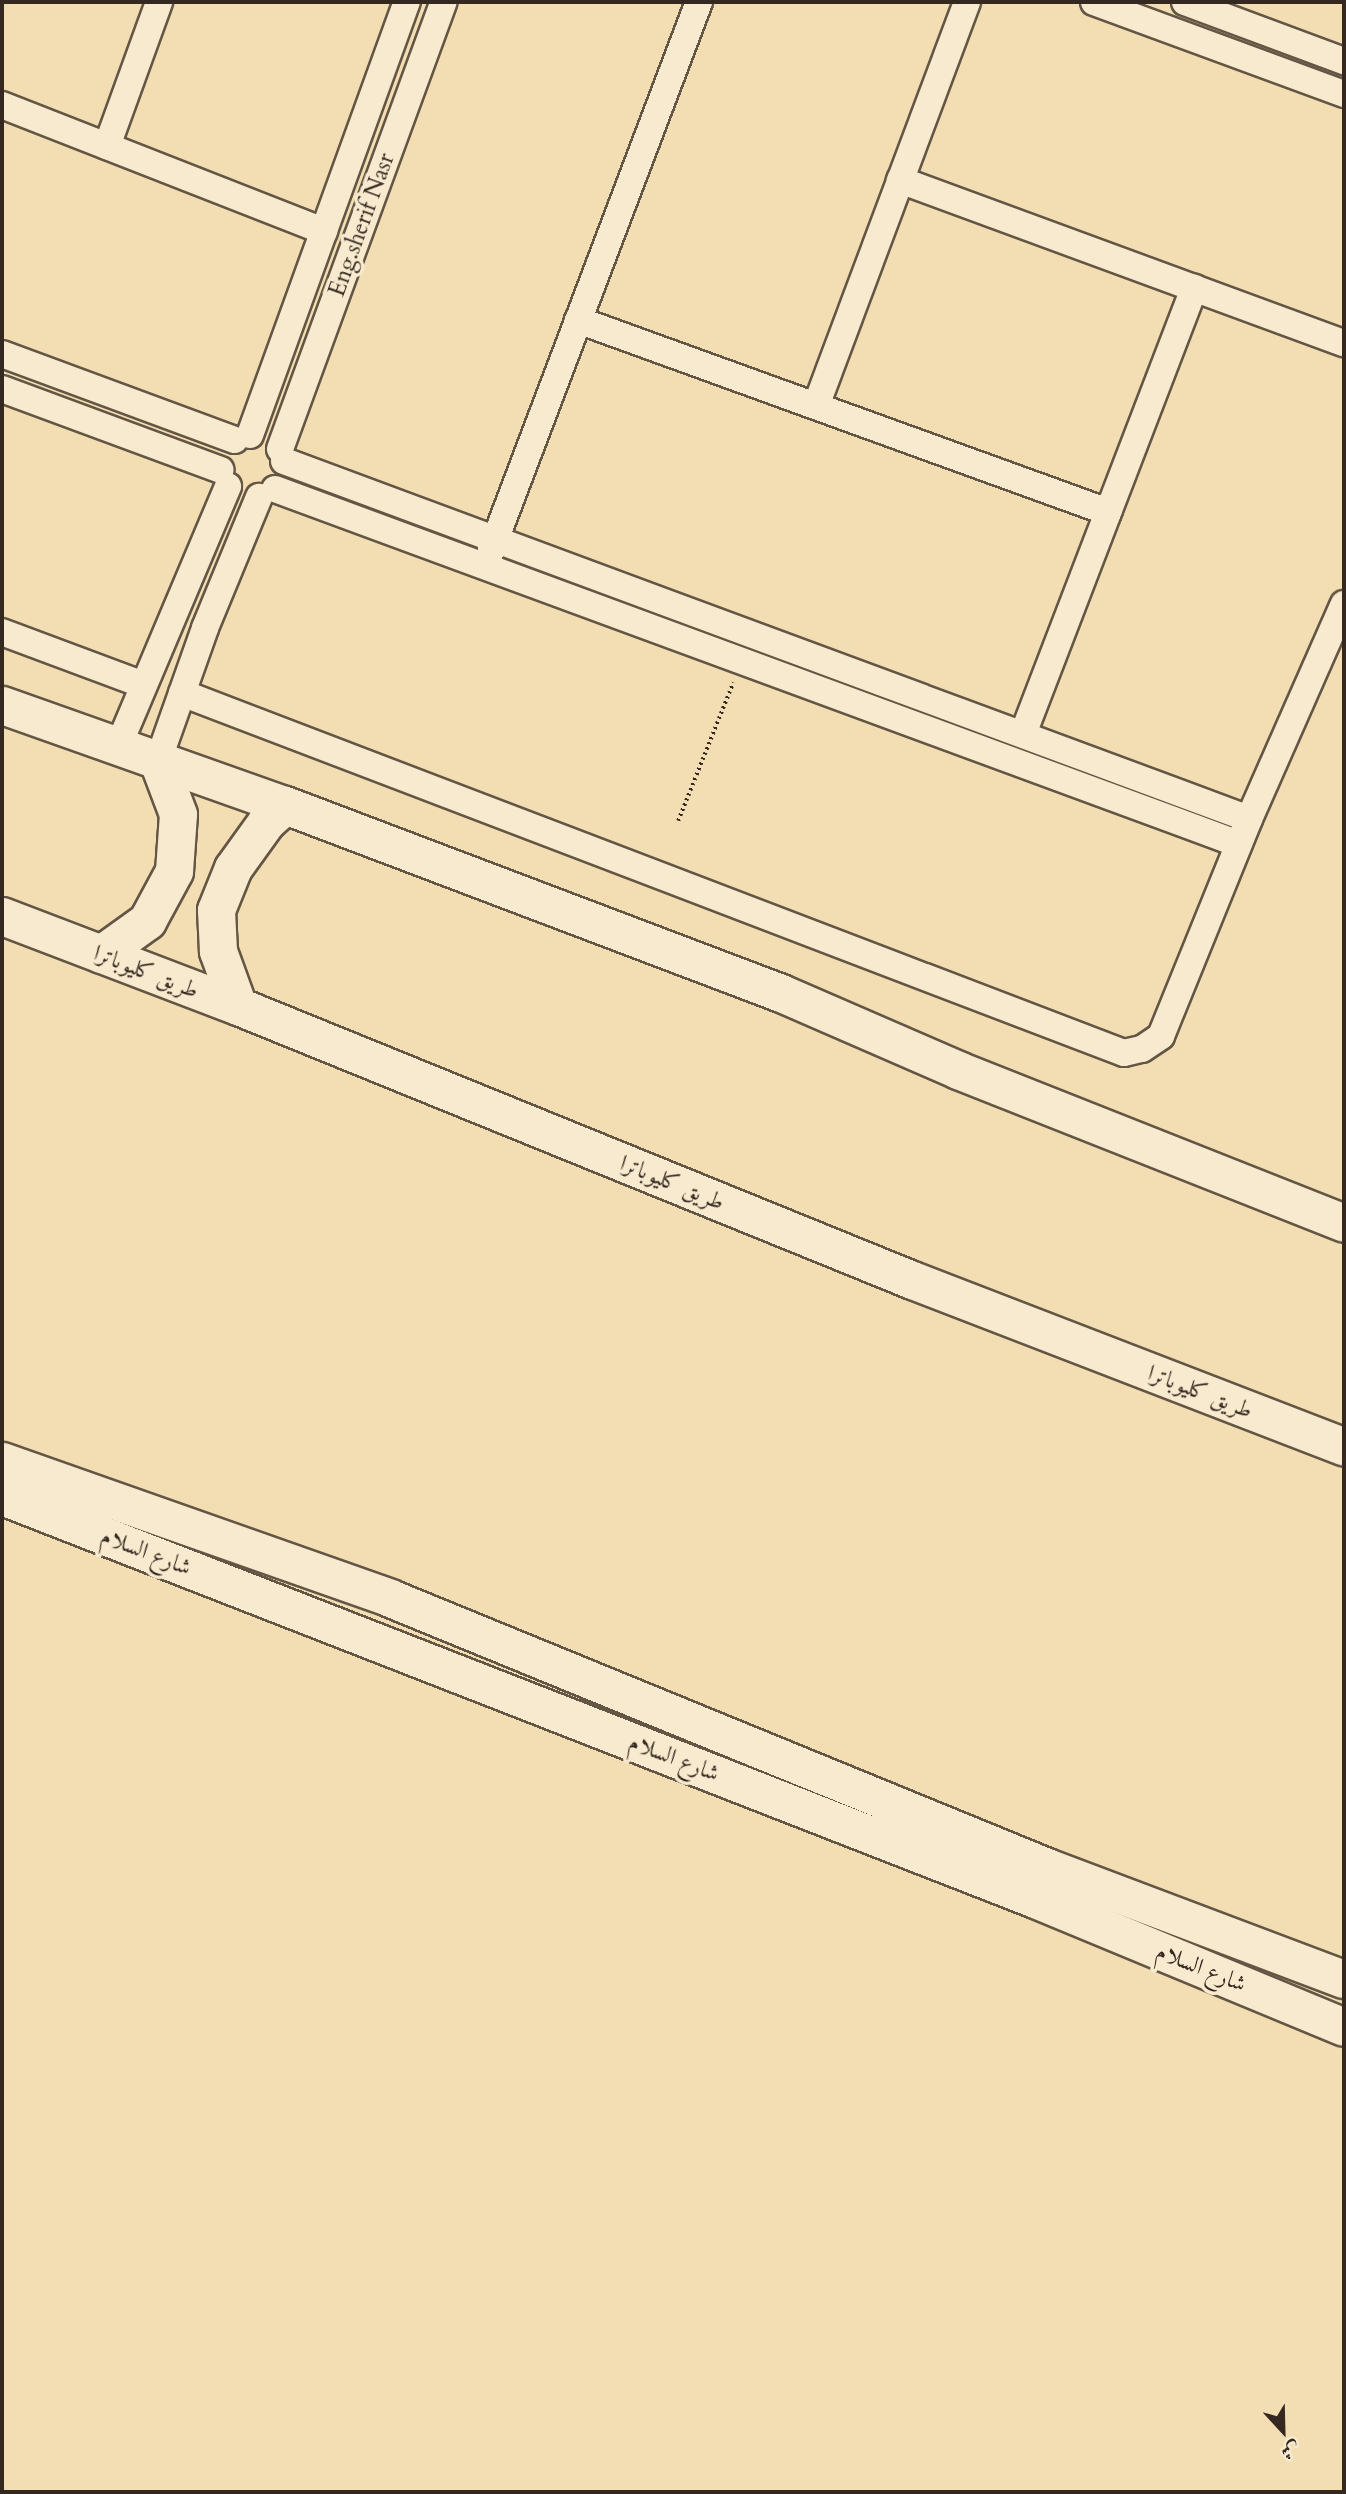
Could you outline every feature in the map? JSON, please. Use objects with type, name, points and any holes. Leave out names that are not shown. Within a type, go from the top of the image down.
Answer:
[{"type":"main road","points":[[2,705],[285,805],[781,993],[971,1076],[1344,1223]]},
{"type":"main road","points":[[101,954],[147,921],[174,871],[178,814],[158,761]]},
{"type":"main road","points":[[238,1006],[218,951],[216,910],[233,868],[267,822],[285,805]]},
{"type":"main road","name":"طريق كليوباترا","points":[[2,916],[238,1006],[912,1280],[1344,1447]]},
{"type":"main road","name":"شارع السلام","points":[[2,1461],[402,1602],[1041,1883],[1344,2027]]},
{"type":"main road","name":"شارع السلام","points":[[2,1496],[1041,1883],[1344,1979]]},
{"type":"street","points":[[107,146],[159,2]]},
{"type":"street","points":[[484,568],[699,2]]},
{"type":"street","points":[[816,406],[967,2]]},
{"type":"street","points":[[1094,2],[1344,94]]},
{"type":"street","points":[[1185,2],[1344,61]]},
{"type":"street","points":[[118,747],[141,684],[173,617],[224,478],[225,450],[243,437],[324,231],[406,6],[440,12]]},
{"type":"street","name":"Eng.sherif Nasr","points":[[282,455],[440,12]]},
{"type":"street","points":[[2,105],[324,231]]},
{"type":"street","points":[[900,180],[1344,343]]},
{"type":"street","points":[[1023,734],[1194,288]]},
{"type":"street","points":[[578,320],[1108,512]]},
{"type":"street","points":[[2,354],[243,437],[270,439],[282,455],[284,474],[267,493],[205,628],[158,761]]},
{"type":"street","points":[[2,388],[224,478],[242,496],[267,493],[484,568],[1239,844]]},
{"type":"street","points":[[282,455],[494,541],[1249,819]]},
{"type":"street","points":[[182,693],[1115,1053],[1142,1049],[1161,1037],[1249,819],[1344,604]]},
{"type":"street","points":[[173,617],[205,628]]},
{"type":"street","points":[[2,632],[141,684]]},
{"type":"street","points":[[1040,771],[1052,745]]},
{"type":"path","points":[[678,821],[742,661]]}]
